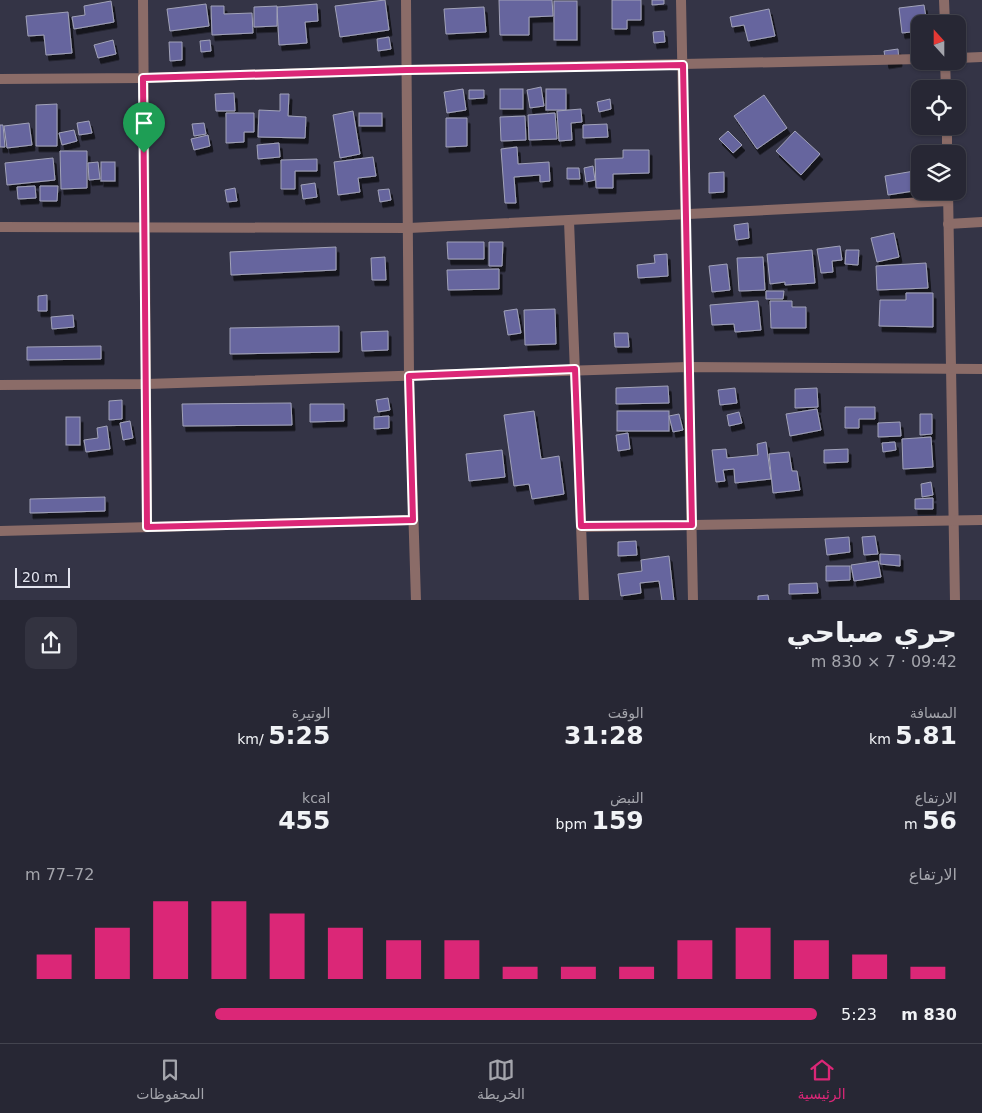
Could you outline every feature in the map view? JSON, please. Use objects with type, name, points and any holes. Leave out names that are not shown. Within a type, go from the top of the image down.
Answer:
[{"type":"street","points":[[143,0],[147,527]]},
{"type":"street","points":[[406,0],[409,376],[416,600]]},
{"type":"street","points":[[681,0],[693,600]]},
{"type":"street","points":[[944,0],[945,15]]},
{"type":"street","points":[[966,58],[982,57]]},
{"type":"street","points":[[0,79],[143,78],[407,70],[911,59]]},
{"type":"street","points":[[0,227],[409,228],[685,215],[911,199]]},
{"type":"street","points":[[948,200],[954,600]]},
{"type":"street","points":[[568,221],[584,600]]},
{"type":"street","points":[[948,224],[982,222]]},
{"type":"street","points":[[0,385],[146,384],[575,369],[688,367],[982,369]]},
{"type":"street","points":[[0,531],[413,520]]},
{"type":"street","points":[[581,526],[982,520]]},
{"type":"building","points":[[385,0],[389,30],[340,37],[335,6]]},
{"type":"building","points":[[499,0],[552,0],[553,16],[529,17],[529,35],[500,35]]},
{"type":"building","points":[[612,0],[641,0],[641,20],[627,20],[627,29],[612,29]]},
{"type":"building","points":[[652,0],[664,0],[664,4],[652,5]]},
{"type":"building","points":[[111,1],[114,22],[74,29],[72,17],[85,15],[84,6]]},
{"type":"building","points":[[554,1],[577,1],[577,40],[554,40]]},
{"type":"building","points":[[206,4],[209,26],[170,31],[167,9]]},
{"type":"building","points":[[317,4],[318,21],[305,22],[307,43],[279,45],[277,7]]},
{"type":"building","points":[[924,5],[926,15],[911,15],[911,32],[902,33],[899,8]]},
{"type":"building","points":[[211,6],[224,6],[224,14],[252,13],[253,33],[212,35]]},
{"type":"building","points":[[277,6],[277,26],[254,27],[254,7]]},
{"type":"building","points":[[484,7],[486,32],[446,34],[444,9]]},
{"type":"building","points":[[769,9],[775,36],[748,41],[744,25],[732,27],[730,17]]},
{"type":"building","points":[[68,12],[72,53],[46,55],[44,35],[28,36],[26,16]]},
{"type":"building","points":[[664,31],[665,42],[654,43],[653,32]]},
{"type":"building","points":[[389,37],[391,49],[378,51],[377,39]]},
{"type":"building","points":[[113,40],[116,54],[98,58],[94,45]]},
{"type":"building","points":[[210,40],[211,51],[201,52],[200,41]]},
{"type":"building","points":[[169,42],[182,42],[182,60],[170,61]]},
{"type":"building","points":[[898,49],[899,61],[886,63],[884,51]]},
{"type":"building","points":[[541,87],[544,106],[530,108],[527,90]]},
{"type":"building","points":[[463,89],[466,110],[447,113],[444,92]]},
{"type":"building","points":[[500,89],[523,89],[523,109],[500,109]]},
{"type":"building","points":[[546,89],[566,89],[566,110],[546,110]]},
{"type":"building","points":[[469,90],[484,90],[484,98],[469,99]]},
{"type":"building","points":[[234,93],[235,111],[216,111],[215,94]]},
{"type":"building","points":[[280,94],[289,94],[288,116],[306,117],[305,138],[258,137],[259,110],[280,111]]},
{"type":"building","points":[[764,95],[787,128],[757,149],[734,116]]},
{"type":"building","points":[[610,99],[611,109],[599,112],[597,102]]},
{"type":"building","points":[[57,104],[57,146],[36,146],[36,105]]},
{"type":"building","points":[[581,109],[582,122],[571,123],[572,140],[559,141],[557,111]]},
{"type":"building","points":[[353,111],[360,154],[340,158],[333,115]]},
{"type":"building","points":[[226,113],[254,113],[254,132],[244,132],[244,142],[226,143]]},
{"type":"building","points":[[359,113],[382,113],[382,126],[359,126]]},
{"type":"building","points":[[555,113],[557,139],[529,140],[528,115]]},
{"type":"building","points":[[525,116],[526,140],[501,141],[500,117]]},
{"type":"building","points":[[446,118],[467,118],[467,146],[446,147]]},
{"type":"building","points":[[89,121],[92,133],[79,135],[77,123]]},
{"type":"building","points":[[29,123],[32,145],[7,148],[4,126]]},
{"type":"building","points":[[204,123],[206,134],[194,136],[192,124]]},
{"type":"building","points":[[607,124],[608,137],[583,138],[583,125]]},
{"type":"building","points":[[0,125],[3,125],[5,147],[0,147]]},
{"type":"building","points":[[74,130],[77,141],[62,145],[59,133]]},
{"type":"building","points":[[728,131],[742,145],[733,153],[719,139]]},
{"type":"building","points":[[795,131],[820,154],[801,175],[776,151]]},
{"type":"building","points":[[208,135],[210,146],[194,150],[191,139]]},
{"type":"building","points":[[279,143],[280,157],[258,159],[257,145]]},
{"type":"building","points":[[517,147],[518,164],[549,162],[550,181],[540,182],[540,175],[514,177],[516,203],[505,203],[501,149]]},
{"type":"building","points":[[623,150],[649,150],[649,173],[613,174],[613,188],[596,188],[595,159],[623,158]]},
{"type":"building","points":[[60,151],[87,151],[87,188],[61,189]]},
{"type":"building","points":[[373,157],[376,176],[358,178],[360,192],[338,195],[334,162]]},
{"type":"building","points":[[53,158],[55,180],[7,185],[5,163]]},
{"type":"building","points":[[317,159],[317,171],[295,171],[295,189],[281,189],[281,160]]},
{"type":"building","points":[[98,162],[100,179],[89,180],[88,163]]},
{"type":"building","points":[[101,162],[115,162],[115,181],[101,181]]},
{"type":"building","points":[[593,166],[595,180],[586,182],[584,168]]},
{"type":"building","points":[[567,168],[579,168],[580,179],[567,179]]},
{"type":"building","points":[[724,172],[724,192],[709,193],[709,173]]},
{"type":"building","points":[[911,172],[911,191],[888,195],[885,176]]},
{"type":"building","points":[[315,183],[317,197],[303,199],[301,185]]},
{"type":"building","points":[[35,186],[36,198],[18,199],[17,187]]},
{"type":"building","points":[[40,186],[58,186],[57,201],[40,201]]},
{"type":"building","points":[[235,188],[237,201],[227,202],[225,190]]},
{"type":"building","points":[[389,189],[391,200],[380,202],[378,190]]},
{"type":"building","points":[[748,223],[749,238],[736,240],[734,225]]},
{"type":"building","points":[[894,233],[899,257],[877,262],[871,238]]},
{"type":"building","points":[[447,242],[484,242],[484,259],[448,259]]},
{"type":"building","points":[[489,242],[503,242],[502,266],[489,266]]},
{"type":"building","points":[[840,246],[842,260],[832,261],[833,272],[821,273],[817,249]]},
{"type":"building","points":[[336,247],[336,270],[231,275],[230,252]]},
{"type":"building","points":[[812,250],[815,283],[785,285],[785,282],[770,284],[767,254]]},
{"type":"building","points":[[846,250],[859,250],[858,265],[845,264]]},
{"type":"building","points":[[667,254],[668,276],[638,278],[637,265],[655,263],[654,255]]},
{"type":"building","points":[[385,257],[386,280],[372,280],[371,258]]},
{"type":"building","points":[[763,257],[765,290],[739,291],[737,258]]},
{"type":"building","points":[[926,263],[928,288],[877,290],[876,266]]},
{"type":"building","points":[[727,264],[730,290],[712,292],[709,266]]},
{"type":"building","points":[[499,269],[499,289],[448,290],[447,270]]},
{"type":"building","points":[[766,291],[784,291],[783,299],[766,299]]},
{"type":"building","points":[[906,293],[933,293],[933,327],[879,326],[880,300],[906,300]]},
{"type":"building","points":[[47,295],[47,311],[38,311],[38,296]]},
{"type":"building","points":[[758,301],[761,330],[735,332],[734,324],[712,325],[710,305]]},
{"type":"building","points":[[770,301],[792,301],[792,307],[806,307],[806,328],[771,328]]},
{"type":"building","points":[[517,309],[521,333],[508,335],[504,311]]},
{"type":"building","points":[[555,309],[556,344],[525,345],[524,310]]},
{"type":"building","points":[[73,315],[74,327],[52,329],[51,317]]},
{"type":"building","points":[[339,326],[339,352],[230,354],[230,328]]},
{"type":"building","points":[[388,331],[388,350],[362,351],[361,332]]},
{"type":"building","points":[[614,333],[628,333],[629,347],[615,347]]},
{"type":"building","points":[[101,346],[101,359],[27,360],[27,347]]},
{"type":"building","points":[[668,386],[669,403],[616,404],[616,388]]},
{"type":"building","points":[[735,388],[737,403],[720,405],[718,390]]},
{"type":"building","points":[[817,388],[818,407],[795,408],[795,389]]},
{"type":"building","points":[[388,398],[390,410],[378,412],[376,400]]},
{"type":"building","points":[[122,400],[122,419],[109,420],[109,401]]},
{"type":"building","points":[[291,403],[292,425],[183,426],[182,404]]},
{"type":"building","points":[[310,404],[344,404],[344,421],[310,422]]},
{"type":"building","points":[[845,407],[875,407],[875,419],[859,419],[859,428],[845,428]]},
{"type":"building","points":[[817,409],[821,430],[790,436],[786,414]]},
{"type":"building","points":[[534,411],[541,459],[559,456],[564,494],[532,499],[529,484],[514,486],[504,415]]},
{"type":"building","points":[[617,411],[669,411],[669,431],[617,431]]},
{"type":"building","points":[[739,412],[742,423],[729,426],[727,415]]},
{"type":"building","points":[[679,414],[683,430],[673,432],[669,416]]},
{"type":"building","points":[[920,414],[932,414],[932,434],[920,435]]},
{"type":"building","points":[[389,416],[389,428],[374,429],[374,417]]},
{"type":"building","points":[[66,417],[80,417],[80,445],[66,445]]},
{"type":"building","points":[[130,421],[133,438],[123,440],[120,423]]},
{"type":"building","points":[[900,422],[901,436],[878,437],[878,423]]},
{"type":"building","points":[[107,426],[110,449],[86,452],[84,440],[98,438],[97,428]]},
{"type":"building","points":[[628,433],[630,449],[618,451],[616,435]]},
{"type":"building","points":[[931,437],[933,467],[903,469],[902,439]]},
{"type":"building","points":[[766,442],[771,479],[735,483],[734,469],[723,470],[725,481],[716,482],[712,450],[726,449],[727,458],[758,455],[757,444]]},
{"type":"building","points":[[895,442],[896,450],[883,452],[882,443]]},
{"type":"building","points":[[848,449],[848,462],[824,463],[824,450]]},
{"type":"building","points":[[502,450],[505,477],[469,481],[466,454]]},
{"type":"building","points":[[789,452],[792,471],[797,471],[800,490],[773,493],[769,454]]},
{"type":"building","points":[[931,482],[933,495],[922,497],[921,484]]},
{"type":"building","points":[[105,497],[105,511],[30,513],[30,499]]},
{"type":"building","points":[[933,498],[933,509],[915,509],[915,499]]},
{"type":"building","points":[[875,536],[878,554],[864,555],[862,537]]},
{"type":"building","points":[[849,537],[850,552],[827,555],[825,539]]},
{"type":"building","points":[[636,541],[637,555],[618,556],[618,542]]},
{"type":"building","points":[[880,554],[900,555],[900,566],[880,564]]},
{"type":"building","points":[[669,556],[674,600],[662,600],[659,581],[640,583],[641,593],[621,596],[618,574],[642,571],[641,560]]},
{"type":"building","points":[[878,561],[881,577],[854,581],[851,565]]},
{"type":"building","points":[[826,566],[850,566],[850,580],[826,581]]},
{"type":"building","points":[[817,583],[818,593],[789,594],[789,584]]},
{"type":"building","points":[[768,595],[769,600],[758,600],[758,596]]},
{"type":"route","points":[[683,65],[692,525],[581,526],[575,369],[409,376],[413,520],[147,527],[144,153],[143,78],[407,70],[683,65]]}]
